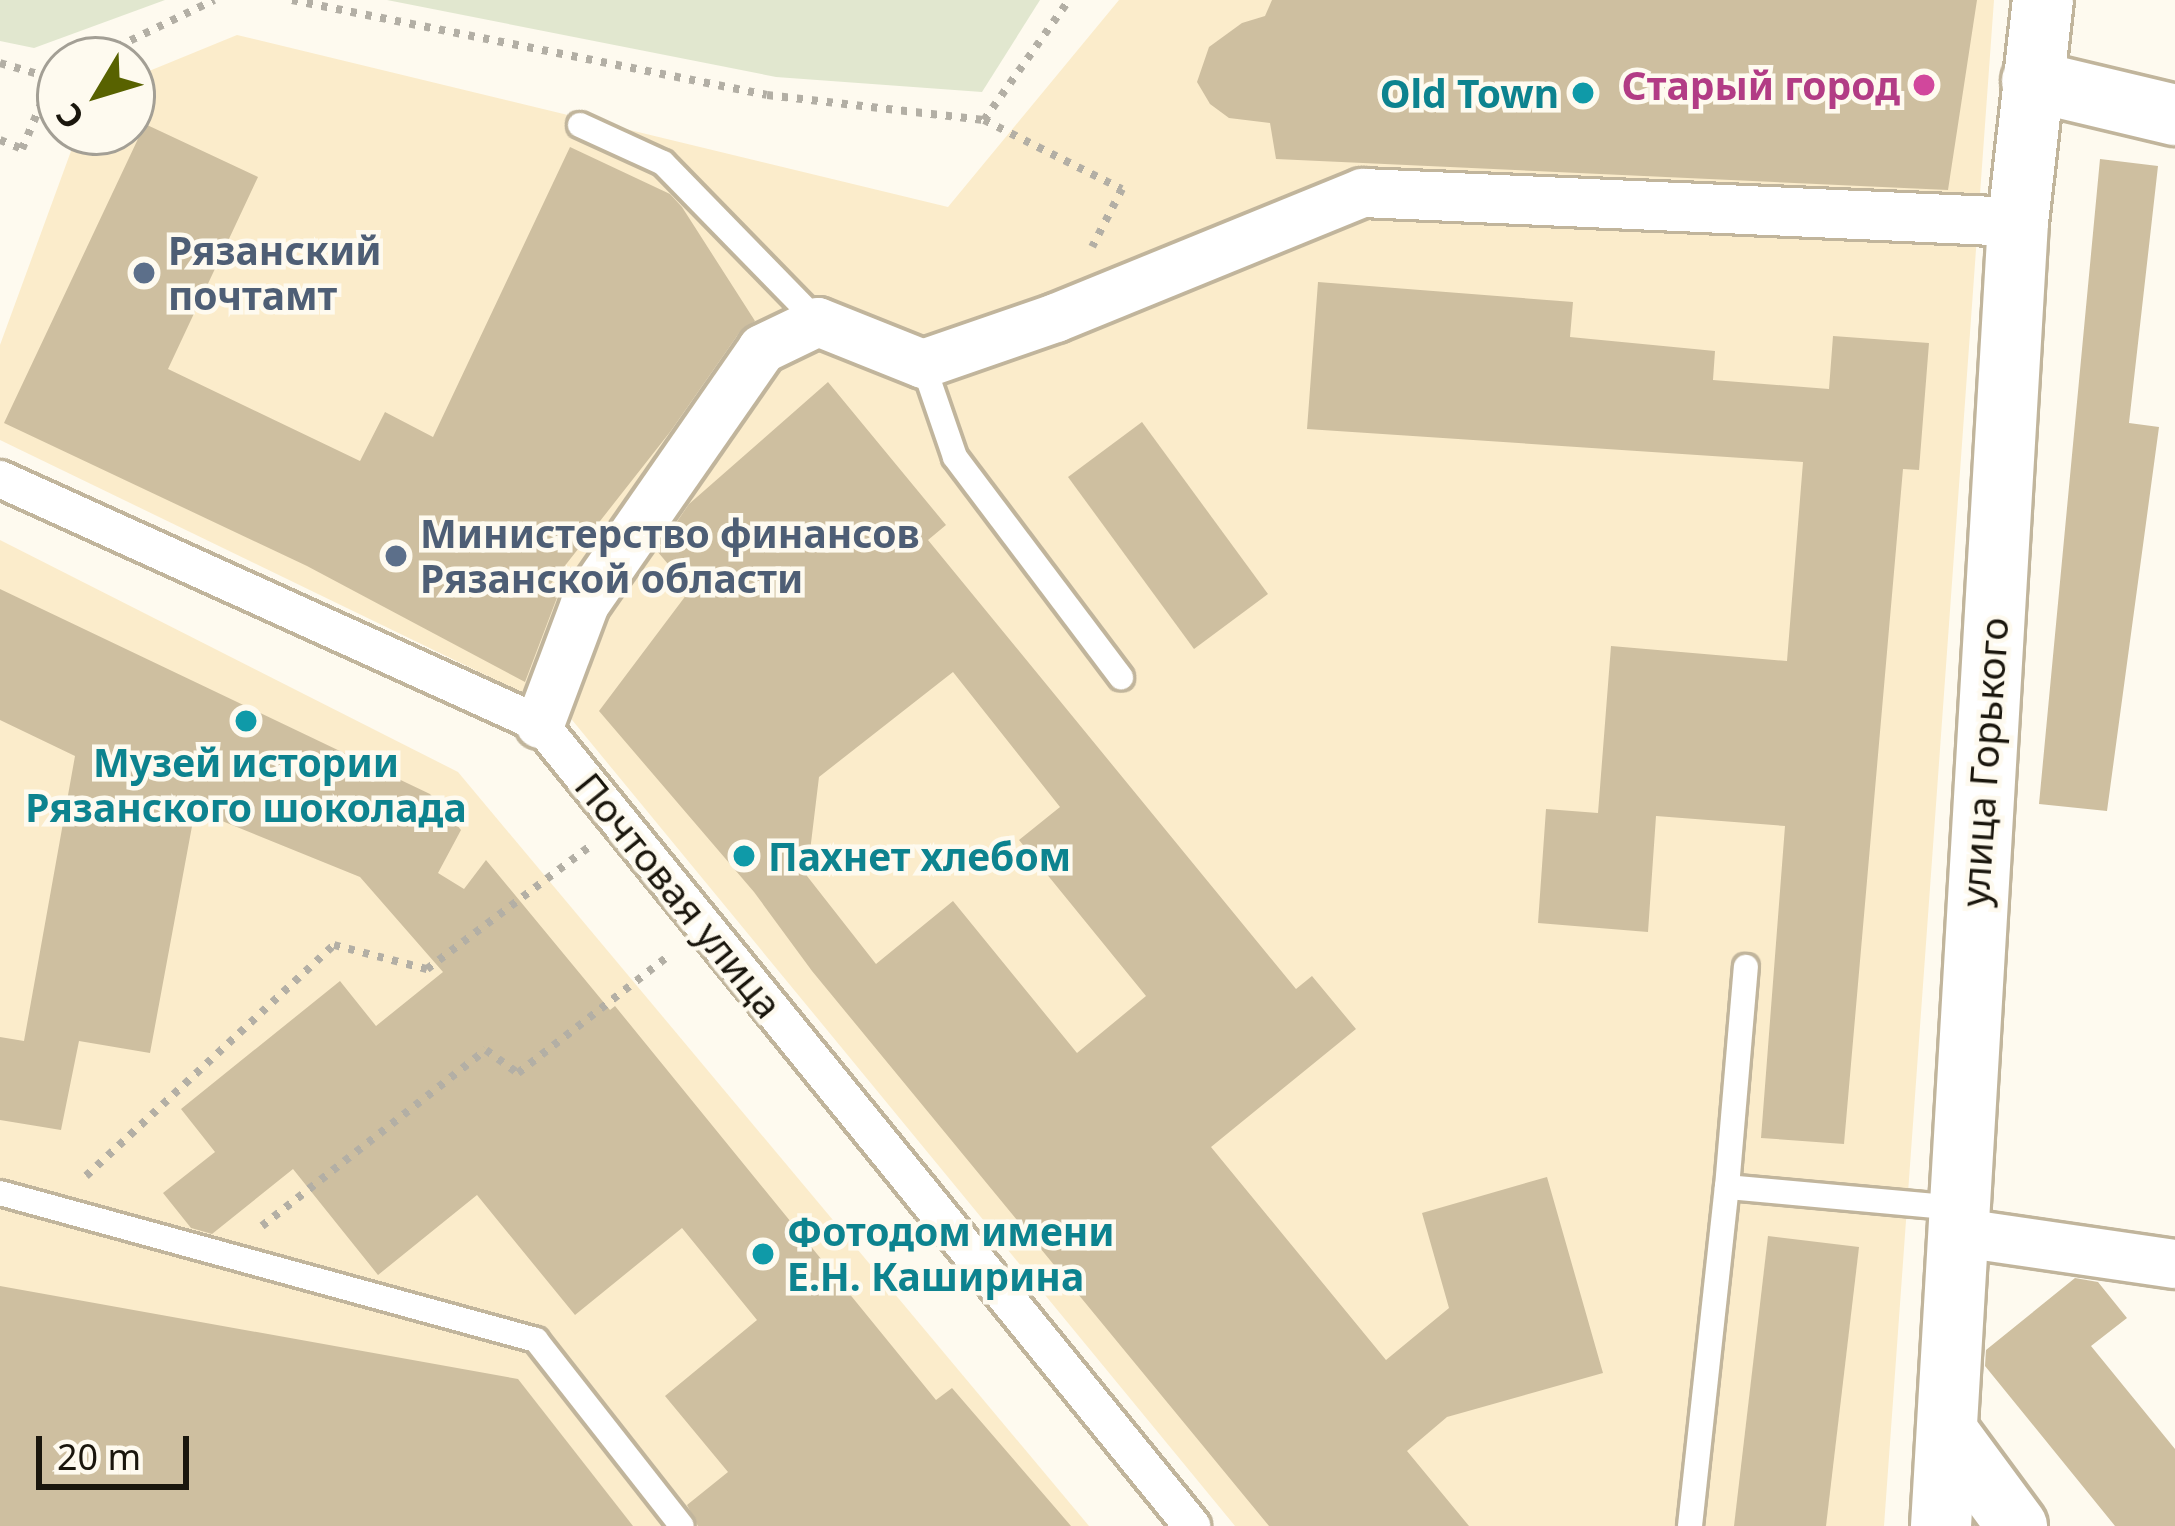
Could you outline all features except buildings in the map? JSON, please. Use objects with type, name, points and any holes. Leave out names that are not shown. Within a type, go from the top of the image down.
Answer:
[{"type":"street","name":"улица Горького","points":[[1941,1526],[1955,1220],[2018,222],[2043,0]]},
{"type":"street","points":[[2032,81],[2175,115]]},
{"type":"street","points":[[540,724],[585,604],[762,349],[818,322],[923,364],[1056,318],[1363,193],[2018,222]]},
{"type":"street","name":"Почтовая улица","points":[[0,479],[540,724],[1192,1526]]},
{"type":"street","points":[[1955,1220],[2175,1264]]},
{"type":"street","points":[[1947,1431],[2017,1526]]},
{"type":"lane","points":[[580,124],[664,163],[818,322]]},
{"type":"lane","points":[[923,364],[955,457],[1120,677]]},
{"type":"lane","points":[[1690,1526],[1746,968]]},
{"type":"lane","points":[[1727,1186],[1955,1220]]},
{"type":"lane","points":[[0,1193],[536,1340],[682,1526]]},
{"type":"path","points":[[140,36],[214,0]]},
{"type":"path","points":[[292,0],[767,95],[984,120],[1122,189],[1056,318]]},
{"type":"path","points":[[984,120],[1069,0]]},
{"type":"path","points":[[0,63],[36,71]]},
{"type":"path","points":[[0,140],[22,149],[36,119]]},
{"type":"path","points":[[53,1208],[334,945],[427,969],[620,824]]},
{"type":"path","points":[[225,1255],[486,1049],[518,1073],[706,928]]},
{"type":"shaded area","points":[[1119,0],[1994,0],[1884,1526],[1235,1526],[568,715],[0,440],[0,345],[69,156],[156,156],[156,68],[237,35],[948,207]]},
{"type":"shaded area","points":[[0,540],[458,772],[1089,1526],[0,1526]]},
{"type":"green space","points":[[0,0],[165,0],[67,36],[36,36],[34,48],[0,41]]},
{"type":"green space","points":[[387,0],[1040,0],[982,92],[776,77]]},
{"type":"place","name":"Старый город","points":[[1924,85]]},
{"type":"place","name":"Old Town","points":[[1583,93]]},
{"type":"place","name":"Рязанский почтамт","points":[[144,273]]},
{"type":"place","name":"Министерство финансов Рязанской области","points":[[396,556]]},
{"type":"place","name":"Музей истории Рязанского шоколада","points":[[246,721]]},
{"type":"place","name":"Пахнет хлебом","points":[[744,856]]},
{"type":"place","name":"Фотодом имени Е.Н. Каширина","points":[[763,1254]]}]
